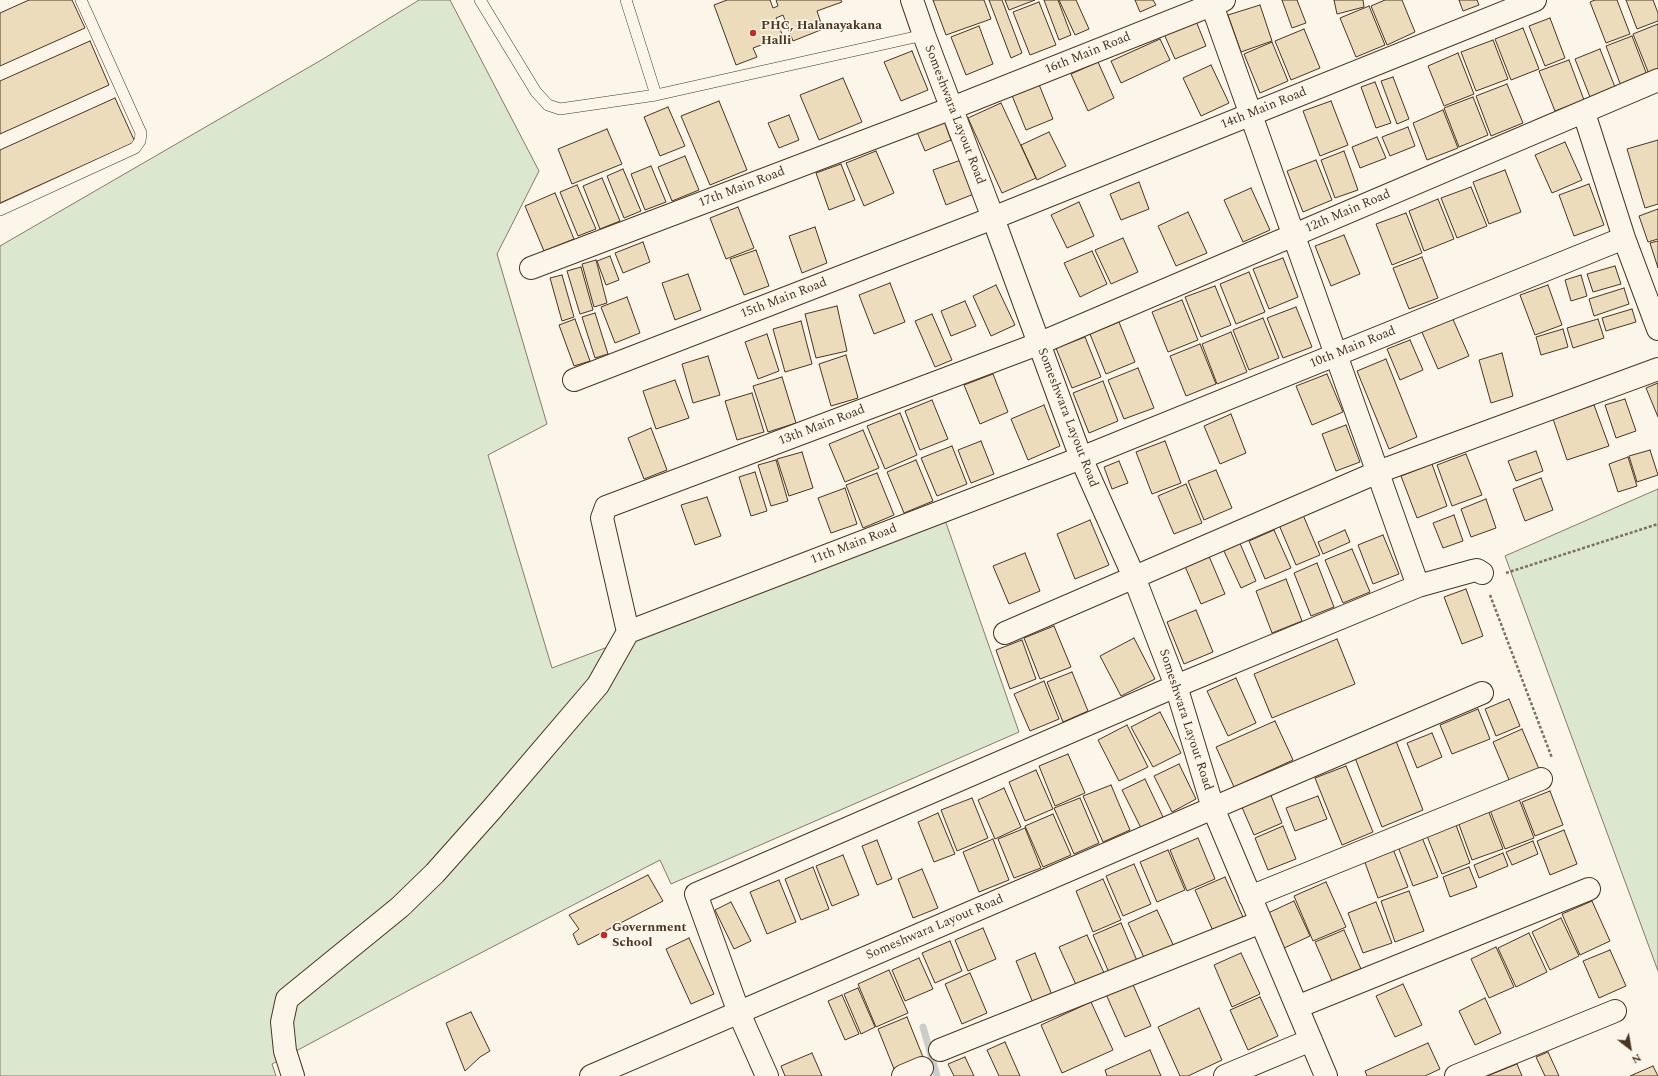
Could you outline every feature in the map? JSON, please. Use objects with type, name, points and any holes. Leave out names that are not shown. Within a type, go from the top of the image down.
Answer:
[{"type":"street","name":"Someshwara Layout Road","points":[[591,1076],[620,1070],[738,1013],[1213,808],[1176,686],[1134,577],[1081,458],[993,218],[924,36],[912,0]]},
{"type":"street","name":"14th Main Road","points":[[993,218],[1535,0]]},
{"type":"street","points":[[1218,2],[1251,114],[1418,586]]},
{"type":"street","name":"16th Main Road","points":[[952,108],[1218,2]]},
{"type":"street","name":"12th Main Road","points":[[1038,344],[1584,113],[1658,80]]},
{"type":"street","name":"17th Main Road","points":[[531,268],[952,108]]},
{"type":"street","points":[[1584,113],[1624,238],[1658,329]]},
{"type":"street","name":"15th Main Road","points":[[574,380],[993,218]]},
{"type":"street","name":"10th Main Road","points":[[1081,458],[1624,238]]},
{"type":"street","name":"13th Main Road","points":[[628,632],[602,518],[606,507],[1038,344]]},
{"type":"street","points":[[1006,633],[1378,472],[1658,369]]},
{"type":"street","name":"11th Main Road","points":[[628,632],[1081,458]]},
{"type":"street","points":[[766,1076],[738,1013],[696,894],[1176,686],[1418,586],[1477,570],[1483,576]]},
{"type":"street","points":[[293,1076],[285,1051],[282,1022],[287,999],[400,907],[435,873],[598,685],[628,632]]},
{"type":"street","points":[[1326,1076],[1213,808],[1482,693]]},
{"type":"street","points":[[1250,897],[1541,779]]},
{"type":"street","points":[[1297,1007],[1588,889]]},
{"type":"street","points":[[940,1050],[1261,922]]},
{"type":"street","points":[[1456,1076],[1614,1011]]},
{"type":"street","points":[[1225,1076],[1310,1040]]},
{"type":"lane","points":[[0,210],[135,148],[140,141],[141,133],[81,0]]},
{"type":"lane","points":[[480,0],[536,92],[548,105],[560,109],[656,95],[924,36]]},
{"type":"lane","points":[[626,0],[656,95]]},
{"type":"path","points":[[1541,779],[1553,769],[1553,761],[1483,576],[1658,524]]},
{"type":"green space","points":[[419,0],[450,0],[539,171],[497,254],[547,424],[488,455],[552,668],[945,520],[1019,732],[671,884],[660,860],[415,987],[272,1064],[276,1076],[0,1076],[0,246],[323,59]]},
{"type":"green space","points":[[1658,489],[1658,971],[1505,556]]},
{"type":"building","points":[[29,0],[72,0],[85,28],[0,66],[0,13]]},
{"type":"building","name":"PHC, Halanayakana Halli","points":[[727,0],[770,0],[773,8],[778,6],[776,0],[841,0],[842,2],[817,11],[823,29],[793,41],[783,15],[776,18],[783,37],[753,48],[757,57],[736,65],[714,5]]},
{"type":"building","points":[[933,0],[984,0],[991,19],[946,35]]},
{"type":"building","points":[[989,0],[1002,0],[1022,53],[1011,58]]},
{"type":"building","points":[[1005,0],[1035,0],[1009,10]]},
{"type":"building","points":[[1044,0],[1058,0],[1071,35],[1059,40]]},
{"type":"building","points":[[1059,0],[1076,0],[1089,29],[1075,35]]},
{"type":"building","points":[[1135,0],[1153,0],[1156,5],[1140,12]]},
{"type":"building","points":[[1282,0],[1297,0],[1306,23],[1292,28]]},
{"type":"building","points":[[1334,0],[1363,0],[1364,7],[1337,14]]},
{"type":"building","points":[[1385,0],[1402,0],[1415,32],[1387,45],[1371,6]]},
{"type":"building","points":[[1459,0],[1477,0],[1479,5],[1463,11]]},
{"type":"building","points":[[1595,0],[1617,0],[1630,34],[1606,43],[1590,2]]},
{"type":"building","points":[[1626,0],[1653,0],[1658,13],[1658,21],[1637,29]]},
{"type":"building","points":[[1039,2],[1056,45],[1030,55],[1013,12]]},
{"type":"building","points":[[1260,5],[1272,41],[1241,52],[1228,15]]},
{"type":"building","points":[[1369,6],[1385,45],[1356,57],[1340,18]]},
{"type":"building","points":[[1550,18],[1565,58],[1545,66],[1529,26]]},
{"type":"building","points":[[1196,21],[1206,46],[1175,59],[1164,34]]},
{"type":"building","points":[[1658,24],[1658,71],[1649,74],[1633,34]]},
{"type":"building","points":[[979,26],[993,64],[966,75],[951,37]]},
{"type":"building","points":[[1523,28],[1539,69],[1511,80],[1495,39]]},
{"type":"building","points":[[1304,29],[1320,68],[1291,80],[1275,41]]},
{"type":"building","points":[[1632,36],[1647,75],[1621,86],[1606,46]]},
{"type":"building","points":[[1160,39],[1170,60],[1121,83],[1111,61]]},
{"type":"building","points":[[1493,40],[1508,79],[1476,91],[1461,52]]},
{"type":"building","points":[[90,41],[109,85],[0,134],[0,81]]},
{"type":"building","points":[[1272,42],[1288,81],[1260,93],[1244,54]]},
{"type":"building","points":[[1600,49],[1615,87],[1590,97],[1575,59]]},
{"type":"building","points":[[912,51],[928,90],[901,101],[884,62]]},
{"type":"building","points":[[1458,53],[1474,94],[1444,106],[1428,66]]},
{"type":"building","points":[[1569,60],[1584,100],[1555,111],[1539,71]]},
{"type":"building","points":[[1098,62],[1114,98],[1088,111],[1071,74]]},
{"type":"building","points":[[1211,65],[1229,103],[1201,116],[1183,78]]},
{"type":"building","points":[[1393,77],[1409,119],[1397,124],[1381,81]]},
{"type":"building","points":[[843,78],[862,122],[819,140],[800,95]]},
{"type":"building","points":[[1038,82],[1053,119],[1026,130],[1011,93]]},
{"type":"building","points":[[1375,82],[1391,123],[1376,128],[1361,87]]},
{"type":"building","points":[[1507,84],[1523,123],[1491,136],[1476,96]]},
{"type":"building","points":[[1473,97],[1488,135],[1459,147],[1444,108]]},
{"type":"building","points":[[115,98],[135,142],[0,203],[0,150]]},
{"type":"building","points":[[719,101],[747,170],[710,185],[681,116]]},
{"type":"building","points":[[1331,101],[1348,145],[1320,156],[1303,111]]},
{"type":"building","points":[[1001,103],[1036,178],[1002,193],[968,118]]},
{"type":"building","points":[[668,107],[685,146],[660,156],[644,117]]},
{"type":"building","points":[[1443,110],[1458,148],[1427,160],[1413,123]]},
{"type":"building","points":[[789,115],[799,140],[779,148],[768,123]]},
{"type":"building","points":[[944,121],[951,140],[925,151],[917,132]]},
{"type":"building","points":[[1408,127],[1415,146],[1390,156],[1382,137]]},
{"type":"building","points":[[607,129],[622,164],[572,184],[558,149]]},
{"type":"building","points":[[1049,132],[1066,166],[1037,180],[1021,145]]},
{"type":"building","points":[[1377,137],[1386,158],[1360,168],[1352,147]]},
{"type":"building","points":[[1658,140],[1658,204],[1645,208],[1627,149]]},
{"type":"building","points":[[1565,142],[1582,180],[1552,193],[1535,155]]},
{"type":"building","points":[[876,151],[894,193],[864,206],[846,163]]},
{"type":"building","points":[[1344,151],[1358,190],[1335,198],[1321,160]]},
{"type":"building","points":[[685,156],[699,190],[672,201],[658,167]]},
{"type":"building","points":[[961,160],[974,194],[946,205],[933,170]]},
{"type":"building","points":[[1316,160],[1332,200],[1303,212],[1287,171]]},
{"type":"building","points":[[841,164],[855,200],[829,210],[816,173]]},
{"type":"building","points":[[651,166],[666,202],[645,210],[631,174]]},
{"type":"building","points":[[623,169],[641,211],[624,218],[607,176]]},
{"type":"building","points":[[1505,170],[1521,212],[1489,224],[1473,182]]},
{"type":"building","points":[[602,178],[620,221],[600,229],[583,186]]},
{"type":"building","points":[[1139,182],[1149,209],[1121,220],[1110,194]]},
{"type":"building","points":[[1589,184],[1604,225],[1574,236],[1559,195]]},
{"type":"building","points":[[577,185],[596,229],[578,236],[560,192]]},
{"type":"building","points":[[1471,187],[1487,226],[1457,238],[1441,198]]},
{"type":"building","points":[[1251,188],[1270,230],[1243,242],[1224,200]]},
{"type":"building","points":[[555,193],[574,239],[544,251],[525,206]]},
{"type":"building","points":[[1438,199],[1454,239],[1424,251],[1409,211]]},
{"type":"building","points":[[1079,202],[1094,236],[1067,248],[1051,215]]},
{"type":"building","points":[[738,207],[754,248],[726,259],[710,218]]},
{"type":"building","points":[[1658,209],[1658,239],[1648,242],[1639,216]]},
{"type":"building","points":[[1188,212],[1207,253],[1176,266],[1158,226]]},
{"type":"building","points":[[1406,213],[1422,253],[1392,265],[1376,224]]},
{"type":"building","points":[[815,227],[827,263],[802,273],[789,236]]},
{"type":"building","points":[[1344,235],[1360,274],[1331,286],[1315,246]]},
{"type":"building","points":[[1123,238],[1138,272],[1111,284],[1095,250]]},
{"type":"building","points":[[1658,241],[1658,268],[1650,243]]},
{"type":"building","points":[[643,242],[650,262],[623,273],[615,253]]},
{"type":"building","points":[[756,250],[769,286],[744,295],[730,259]]},
{"type":"building","points":[[1092,251],[1107,284],[1080,297],[1064,263]]},
{"type":"building","points":[[610,256],[619,280],[606,285],[597,261]]},
{"type":"building","points":[[1422,257],[1438,298],[1409,309],[1393,268]]},
{"type":"building","points":[[1283,258],[1298,297],[1269,309],[1253,269]]},
{"type":"building","points":[[596,260],[607,303],[594,307],[582,264]]},
{"type":"building","points":[[1615,266],[1621,284],[1593,292],[1587,274]]},
{"type":"building","points":[[581,267],[593,310],[580,314],[567,271]]},
{"type":"building","points":[[1249,272],[1265,312],[1236,324],[1220,284]]},
{"type":"building","points":[[688,274],[701,310],[675,320],[662,283]]},
{"type":"building","points":[[562,275],[574,317],[562,321],[550,278]]},
{"type":"building","points":[[1581,275],[1587,296],[1571,301],[1565,280]]},
{"type":"building","points":[[890,283],[905,322],[874,334],[859,295]]},
{"type":"building","points":[[996,285],[1015,325],[991,336],[973,296]]},
{"type":"building","points":[[1548,285],[1562,325],[1535,335],[1520,295]]},
{"type":"building","points":[[1215,286],[1231,325],[1201,337],[1185,297]]},
{"type":"building","points":[[1624,288],[1629,304],[1594,316],[1589,299]]},
{"type":"building","points":[[627,297],[640,333],[615,343],[601,307]]},
{"type":"building","points":[[1182,300],[1198,340],[1168,352],[1152,312]]},
{"type":"building","points":[[965,301],[976,326],[951,336],[941,311]]},
{"type":"building","points":[[837,306],[847,351],[816,358],[805,314]]},
{"type":"building","points":[[1296,307],[1312,347],[1283,358],[1267,318]]},
{"type":"building","points":[[1632,309],[1636,322],[1606,331],[1602,318]]},
{"type":"building","points":[[595,313],[608,354],[595,358],[582,317]]},
{"type":"building","points":[[932,314],[952,360],[935,367],[915,321]]},
{"type":"building","points":[[1452,317],[1469,356],[1438,369],[1421,330]]},
{"type":"building","points":[[1263,318],[1279,358],[1249,370],[1233,330]]},
{"type":"building","points":[[575,319],[590,361],[574,366],[559,325]]},
{"type":"building","points":[[1598,319],[1604,338],[1573,348],[1567,328]]},
{"type":"building","points":[[801,321],[812,364],[785,372],[773,329]]},
{"type":"building","points":[[1119,322],[1135,362],[1106,374],[1090,334]]},
{"type":"building","points":[[1563,329],[1568,347],[1541,355],[1536,337]]},
{"type":"building","points":[[1231,332],[1247,372],[1217,384],[1202,344]]},
{"type":"building","points":[[767,334],[779,371],[758,379],[745,342]]},
{"type":"building","points":[[1085,337],[1101,377],[1072,388],[1056,348]]},
{"type":"building","points":[[1410,340],[1423,370],[1400,380],[1387,349]]},
{"type":"building","points":[[1200,344],[1216,384],[1186,396],[1170,356]]},
{"type":"building","points":[[1502,353],[1513,396],[1491,403],[1479,360]]},
{"type":"building","points":[[846,355],[858,398],[831,406],[819,364]]},
{"type":"building","points":[[708,356],[720,395],[693,403],[682,364]]},
{"type":"building","points":[[1386,359],[1417,437],[1389,449],[1357,371]]},
{"type":"building","points":[[1138,368],[1154,408],[1124,419],[1108,380]]},
{"type":"building","points":[[993,374],[1008,412],[980,424],[964,385]]},
{"type":"building","points":[[1327,374],[1343,412],[1312,425],[1296,386]]},
{"type":"building","points":[[782,377],[796,423],[768,432],[753,386]]},
{"type":"building","points":[[675,380],[689,418],[656,429],[643,391]]},
{"type":"building","points":[[1103,381],[1118,421],[1089,433],[1073,393]]},
{"type":"building","points":[[1658,383],[1658,417],[1646,388]]},
{"type":"building","points":[[752,393],[764,432],[737,440],[725,401]]},
{"type":"building","points":[[1625,399],[1636,431],[1616,438],[1605,405]]},
{"type":"building","points":[[932,400],[948,439],[920,450],[905,411]]},
{"type":"building","points":[[1044,405],[1060,446],[1028,460],[1011,419]]},
{"type":"building","points":[[1594,405],[1609,446],[1567,460],[1553,419]]},
{"type":"building","points":[[900,413],[917,455],[885,469],[867,426]]},
{"type":"building","points":[[1231,414],[1246,453],[1220,464],[1204,426]]},
{"type":"building","points":[[1346,425],[1360,462],[1336,471],[1322,434]]},
{"type":"building","points":[[651,428],[667,470],[644,479],[628,438]]},
{"type":"building","points":[[863,430],[879,468],[845,482],[829,444]]},
{"type":"building","points":[[981,441],[994,474],[971,483],[958,450]]},
{"type":"building","points":[[1165,441],[1181,483],[1152,494],[1136,452]]},
{"type":"building","points":[[952,446],[967,484],[937,496],[921,458]]},
{"type":"building","points":[[1650,450],[1658,475],[1637,482],[1629,456]]},
{"type":"building","points":[[1536,451],[1543,471],[1516,481],[1508,461]]},
{"type":"building","points":[[802,452],[813,488],[789,496],[777,459]]},
{"type":"building","points":[[1466,454],[1482,495],[1452,506],[1437,465]]},
{"type":"building","points":[[1628,457],[1637,486],[1618,492],[1609,464]]},
{"type":"building","points":[[776,460],[788,501],[771,506],[758,465]]},
{"type":"building","points":[[916,460],[933,501],[904,513],[887,472]]},
{"type":"building","points":[[1119,461],[1128,483],[1112,489],[1104,467]]},
{"type":"building","points":[[1432,464],[1447,506],[1417,518],[1401,476]]},
{"type":"building","points":[[1216,470],[1232,508],[1204,520],[1188,481]]},
{"type":"building","points":[[755,472],[767,511],[751,516],[739,477]]},
{"type":"building","points":[[877,473],[894,515],[863,528],[846,485]]},
{"type":"building","points":[[1541,478],[1553,510],[1525,521],[1513,489]]},
{"type":"building","points":[[1186,484],[1202,523],[1174,534],[1158,496]]},
{"type":"building","points":[[845,488],[857,524],[831,533],[818,498]]},
{"type":"building","points":[[707,497],[721,536],[695,545],[681,505]]},
{"type":"building","points":[[1486,499],[1496,528],[1471,537],[1461,509]]},
{"type":"building","points":[[1303,515],[1320,555],[1296,565],[1279,525]]},
{"type":"building","points":[[1454,515],[1463,541],[1443,548],[1433,523]]},
{"type":"building","points":[[1090,520],[1109,565],[1075,579],[1057,534]]},
{"type":"building","points":[[1274,530],[1291,568],[1265,579],[1249,541]]},
{"type":"building","points":[[1345,530],[1350,542],[1323,554],[1318,542]]},
{"type":"building","points":[[1383,535],[1399,574],[1373,584],[1358,545]]},
{"type":"building","points":[[1239,541],[1256,581],[1241,588],[1223,549]]},
{"type":"building","points":[[1352,549],[1370,592],[1343,603],[1325,560]]},
{"type":"building","points":[[1025,553],[1040,591],[1009,604],[993,566]]},
{"type":"building","points":[[1208,554],[1225,594],[1201,604],[1184,564]]},
{"type":"building","points":[[1317,563],[1334,607],[1311,616],[1294,573]]},
{"type":"building","points":[[1286,579],[1302,621],[1272,633],[1256,591]]},
{"type":"building","points":[[1466,589],[1483,636],[1462,644],[1444,597]]},
{"type":"building","points":[[1196,610],[1213,652],[1184,664],[1167,622]]},
{"type":"building","points":[[1054,626],[1071,667],[1040,679],[1024,638]]},
{"type":"building","points":[[1134,638],[1155,679],[1121,696],[1100,656]]},
{"type":"building","points":[[1337,639],[1355,684],[1272,718],[1254,674]]},
{"type":"building","points":[[1022,640],[1036,679],[1010,689],[996,650]]},
{"type":"building","points":[[1072,672],[1088,711],[1063,722],[1047,682]]},
{"type":"building","points":[[1236,678],[1256,723],[1228,736],[1207,691]]},
{"type":"building","points":[[1044,681],[1059,719],[1030,731],[1014,694]]},
{"type":"building","points":[[1509,699],[1520,726],[1496,736],[1485,709]]},
{"type":"building","points":[[1478,709],[1490,739],[1452,754],[1440,725]]},
{"type":"building","points":[[1160,712],[1181,753],[1153,767],[1131,727]]},
{"type":"building","points":[[1275,721],[1293,760],[1234,787],[1216,747]]},
{"type":"building","points":[[1127,725],[1148,767],[1119,781],[1098,740]]},
{"type":"building","points":[[1522,729],[1539,769],[1510,782],[1493,742]]},
{"type":"building","points":[[1432,733],[1442,757],[1417,768],[1407,743]]},
{"type":"building","points":[[1396,741],[1423,810],[1382,827],[1355,758]]},
{"type":"building","points":[[1068,754],[1085,793],[1055,806],[1039,766]]},
{"type":"building","points":[[1179,764],[1196,799],[1172,812],[1154,776]]},
{"type":"building","points":[[1346,766],[1373,832],[1342,845],[1315,778]]},
{"type":"building","points":[[1036,770],[1053,809],[1025,821],[1009,782]]},
{"type":"building","points":[[1145,779],[1163,817],[1141,828],[1122,790]]},
{"type":"building","points":[[1111,785],[1130,830],[1103,842],[1083,796]]},
{"type":"building","points":[[1004,788],[1021,827],[995,839],[978,800]]},
{"type":"building","points":[[1550,791],[1563,825],[1535,836],[1522,802]]},
{"type":"building","points":[[1270,793],[1282,823],[1254,835],[1241,805]]},
{"type":"building","points":[[1318,796],[1327,819],[1295,831],[1286,808]]},
{"type":"building","points":[[972,798],[988,838],[957,851],[941,810]]},
{"type":"building","points":[[1080,798],[1099,843],[1074,854],[1054,808]]},
{"type":"building","points":[[1519,799],[1534,838],[1505,849],[1490,810]]},
{"type":"building","points":[[1488,810],[1503,849],[1472,860],[1458,822]]},
{"type":"building","points":[[938,813],[955,854],[934,862],[918,822]]},
{"type":"building","points":[[1053,814],[1071,855],[1043,867],[1025,826]]},
{"type":"building","points":[[1456,825],[1470,863],[1442,874],[1427,836]]},
{"type":"building","points":[[1283,826],[1296,859],[1268,870],[1255,838]]},
{"type":"building","points":[[1025,828],[1041,868],[1014,878],[998,839]]},
{"type":"building","points":[[1564,830],[1577,864],[1550,875],[1537,841]]},
{"type":"building","points":[[1421,835],[1438,877],[1413,886],[1397,844]]},
{"type":"building","points":[[1198,838],[1215,879],[1187,891],[1170,850]]},
{"type":"building","points":[[993,839],[1009,880],[979,892],[963,852]]},
{"type":"building","points":[[877,840],[892,879],[877,885],[862,846]]},
{"type":"building","points":[[1533,841],[1538,854],[1512,865],[1506,852]]},
{"type":"building","points":[[1393,849],[1408,887],[1378,898],[1364,860]]},
{"type":"building","points":[[1168,850],[1185,890],[1157,902],[1140,862]]},
{"type":"building","points":[[1503,853],[1508,866],[1479,878],[1474,865]]},
{"type":"building","points":[[843,855],[859,895],[832,906],[816,866]]},
{"type":"building","points":[[1134,864],[1151,904],[1123,916],[1106,876]]},
{"type":"building","points":[[813,867],[829,909],[801,920],[785,879]]},
{"type":"building","points":[[1469,867],[1477,887],[1450,897],[1443,877]]},
{"type":"building","points":[[922,869],[938,908],[913,918],[898,879]]},
{"type":"building","points":[[648,875],[663,901],[578,945],[573,934],[579,929],[569,915]]},
{"type":"building","points":[[1225,877],[1243,917],[1213,931],[1195,890]]},
{"type":"building","points":[[1103,879],[1121,920],[1093,932],[1076,891]]},
{"type":"building","points":[[779,880],[796,922],[767,934],[750,892]]},
{"type":"building","points":[[1326,882],[1346,927],[1313,941],[1294,896]]},
{"type":"building","points":[[1409,891],[1424,931],[1395,942],[1381,901]]},
{"type":"building","points":[[1294,901],[1310,936],[1282,949],[1266,914]]},
{"type":"building","points":[[1592,901],[1610,941],[1580,955],[1562,914]]},
{"type":"building","points":[[731,902],[751,941],[734,949],[715,910]]},
{"type":"building","points":[[1376,902],[1392,943],[1363,953],[1348,913]]},
{"type":"building","points":[[1157,910],[1176,951],[1147,964],[1128,923]]},
{"type":"building","points":[[1561,918],[1579,956],[1550,970],[1532,932]]},
{"type":"building","points":[[1121,923],[1138,963],[1110,975],[1093,935]]},
{"type":"building","points":[[983,928],[996,959],[968,971],[955,940]]},
{"type":"building","points":[[1344,930],[1361,969],[1332,981],[1315,942]]},
{"type":"building","points":[[1529,933],[1547,972],[1516,987],[1498,948]]},
{"type":"building","points":[[1087,935],[1105,975],[1077,987],[1059,947]]},
{"type":"building","points":[[689,938],[714,994],[691,1004],[666,949]]},
{"type":"building","points":[[950,941],[962,971],[935,983],[922,953]]},
{"type":"building","points":[[1496,947],[1514,987],[1489,998],[1471,959]]},
{"type":"building","points":[[1610,950],[1626,986],[1599,998],[1583,961]]},
{"type":"building","points":[[1035,953],[1052,995],[1033,1003],[1016,961]]},
{"type":"building","points":[[1241,953],[1260,994],[1232,1007],[1214,965]]},
{"type":"building","points":[[919,958],[933,989],[905,1001],[892,970]]},
{"type":"building","points":[[889,970],[908,1013],[876,1027],[858,984]]},
{"type":"building","points":[[970,973],[987,1013],[962,1024],[945,984]]},
{"type":"building","points":[[1131,980],[1151,1026],[1125,1037],[1105,992]]},
{"type":"building","points":[[1403,984],[1422,1025],[1395,1037],[1376,996]]},
{"type":"building","points":[[858,988],[875,1027],[861,1034],[844,994]]},
{"type":"building","points":[[842,995],[859,1034],[845,1040],[828,1001]]},
{"type":"building","points":[[1260,997],[1278,1036],[1248,1050],[1230,1010]]},
{"type":"building","points":[[1485,998],[1501,1033],[1475,1045],[1459,1011]]},
{"type":"building","points":[[1091,1002],[1113,1050],[1062,1073],[1041,1025]]},
{"type":"building","points":[[1199,1008],[1222,1060],[1188,1076],[1180,1076],[1158,1027]]},
{"type":"building","points":[[471,1012],[490,1051],[480,1057],[465,1071],[446,1023]]},
{"type":"building","points":[[907,1017],[923,1057],[894,1069],[878,1029]]},
{"type":"building","points":[[1005,1042],[1020,1076],[999,1076],[987,1050]]},
{"type":"building","points":[[1428,1043],[1440,1069],[1425,1076],[1367,1076],[1365,1071]]},
{"type":"building","points":[[1150,1050],[1161,1076],[1107,1076],[1105,1070]]},
{"type":"building","points":[[1548,1052],[1559,1076],[1545,1076],[1536,1057]]},
{"type":"building","points":[[812,1053],[822,1076],[785,1076],[781,1066]]},
{"type":"building","points":[[965,1057],[974,1076],[954,1076],[948,1064]]},
{"type":"building","points":[[1517,1064],[1522,1076],[1487,1076]]},
{"type":"building","points":[[1653,1066],[1658,1076],[1630,1076]]},
{"type":"waterway","points":[[923,1027],[937,1076]]},
{"type":"place","name":"PHC, Halanayakana Halli","points":[[753,33]]},
{"type":"place","name":"Government School","points":[[604,935]]}]
